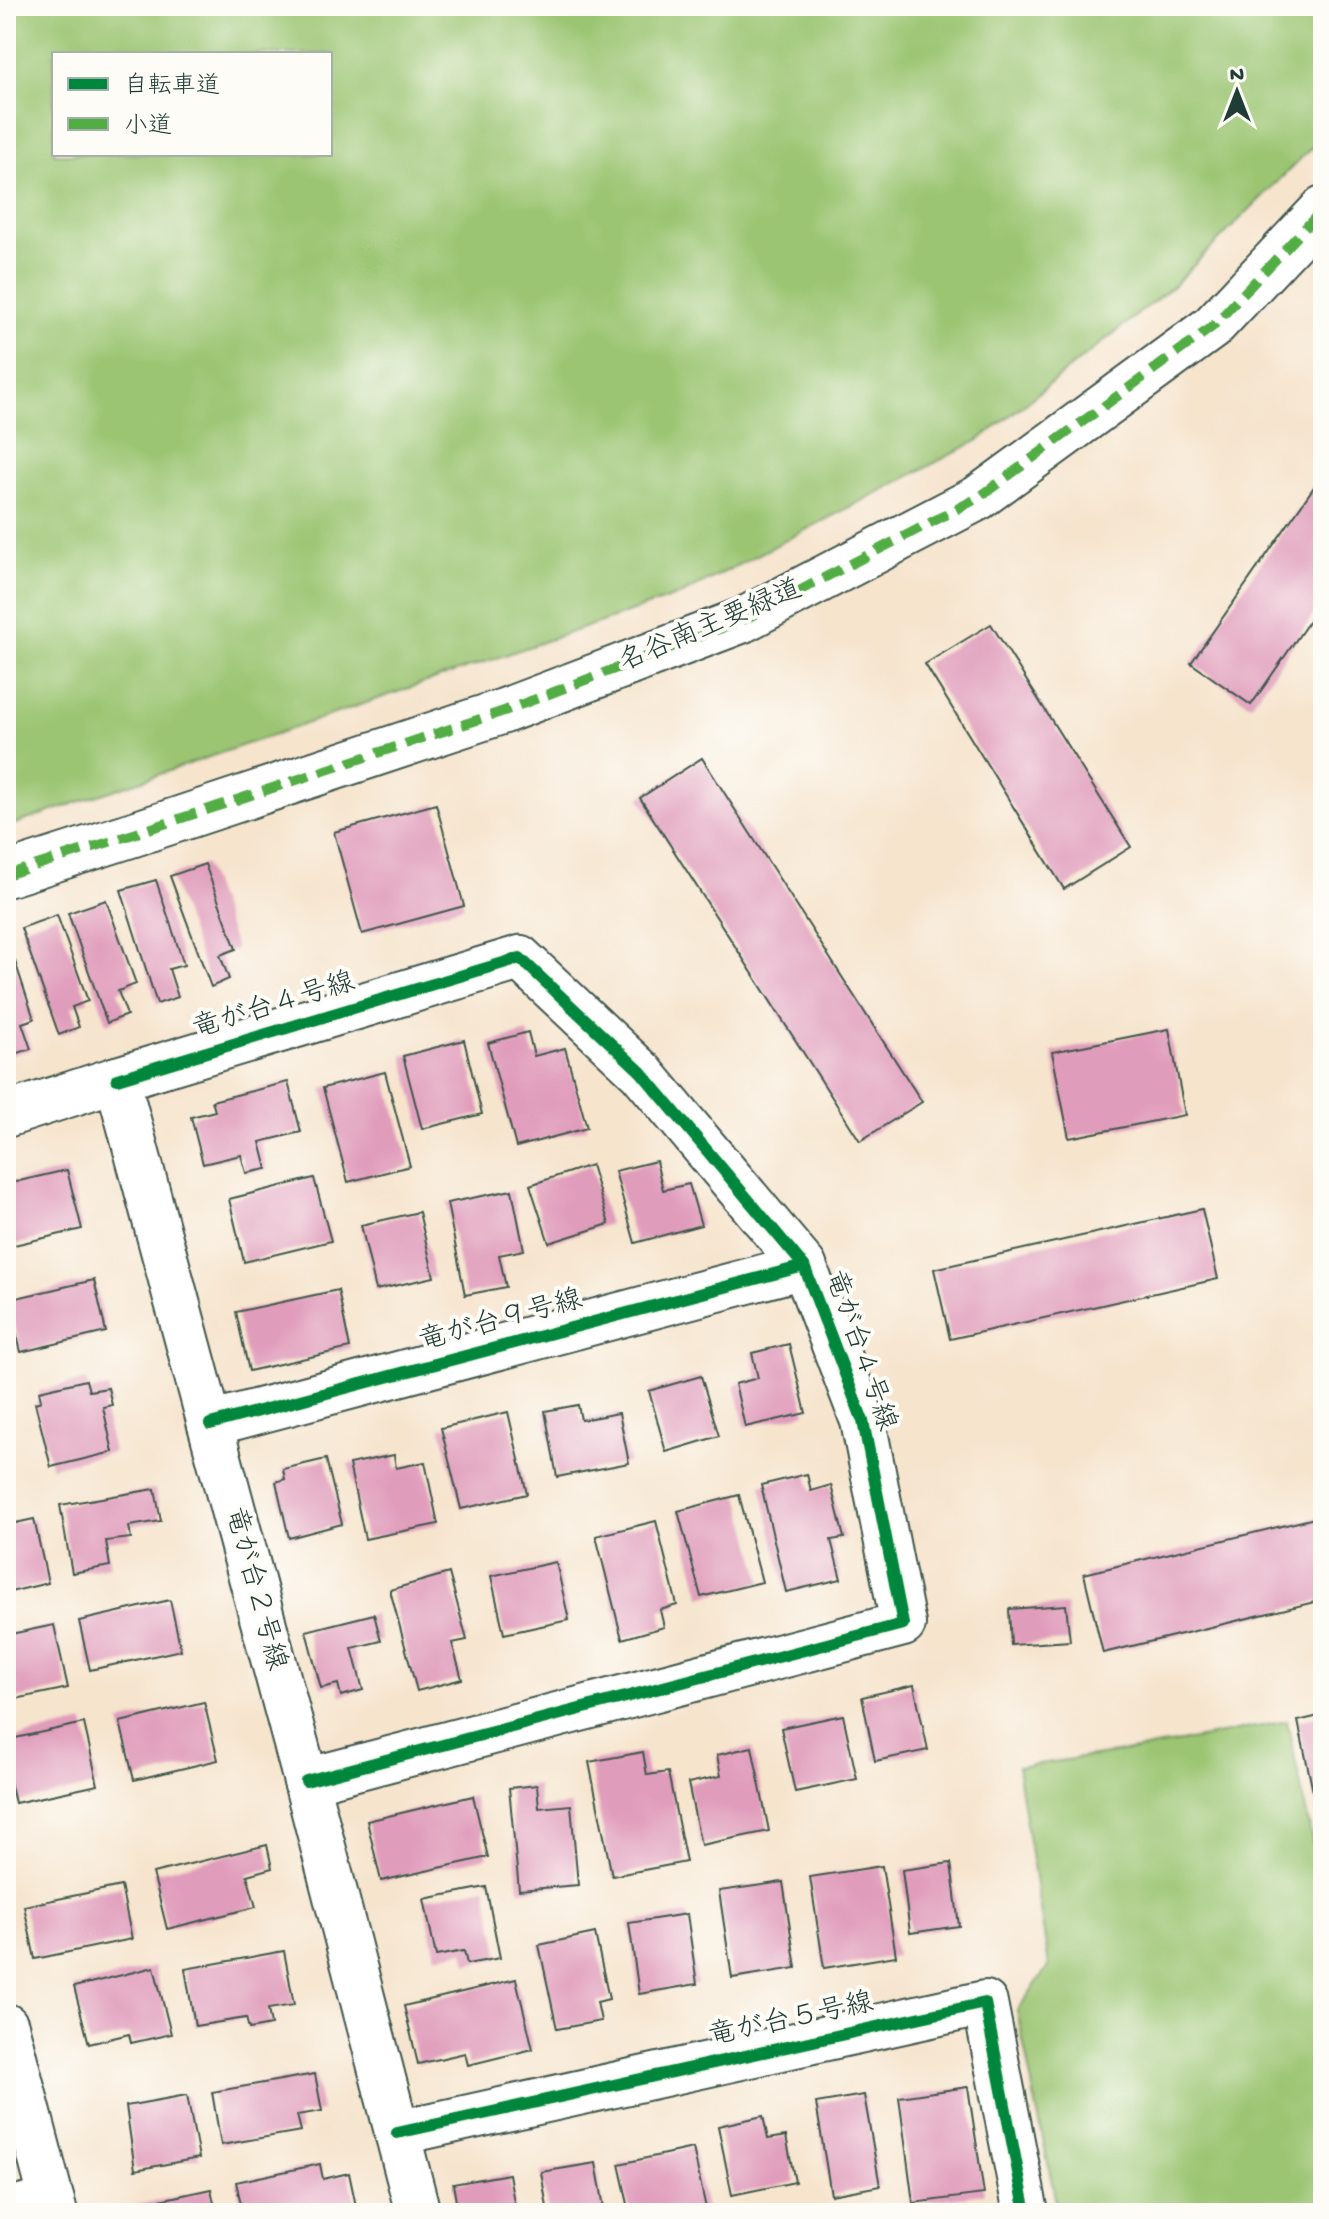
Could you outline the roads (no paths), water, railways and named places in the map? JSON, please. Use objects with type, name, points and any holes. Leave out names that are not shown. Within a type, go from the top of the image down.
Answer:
[{"type":"street","name":"名谷南主要緑道","points":[[6,875],[504,711],[743,620],[978,498],[1212,327],[1323,209]]},
{"type":"street","name":"竜が台４号線","points":[[117,1079],[520,958],[641,1072],[804,1266],[863,1421],[903,1624],[306,1781]]},
{"type":"street","points":[[6,1115],[117,1079]]},
{"type":"street","name":"竜が台２号線","points":[[117,1079],[306,1781],[418,2213]]},
{"type":"street","name":"竜が台９号線","points":[[210,1424],[804,1266]]},
{"type":"street","name":"竜が台５号線","points":[[397,2133],[985,2003],[1026,2213]]},
{"type":"street","points":[[6,2026],[54,2207],[6,2211]]}]
